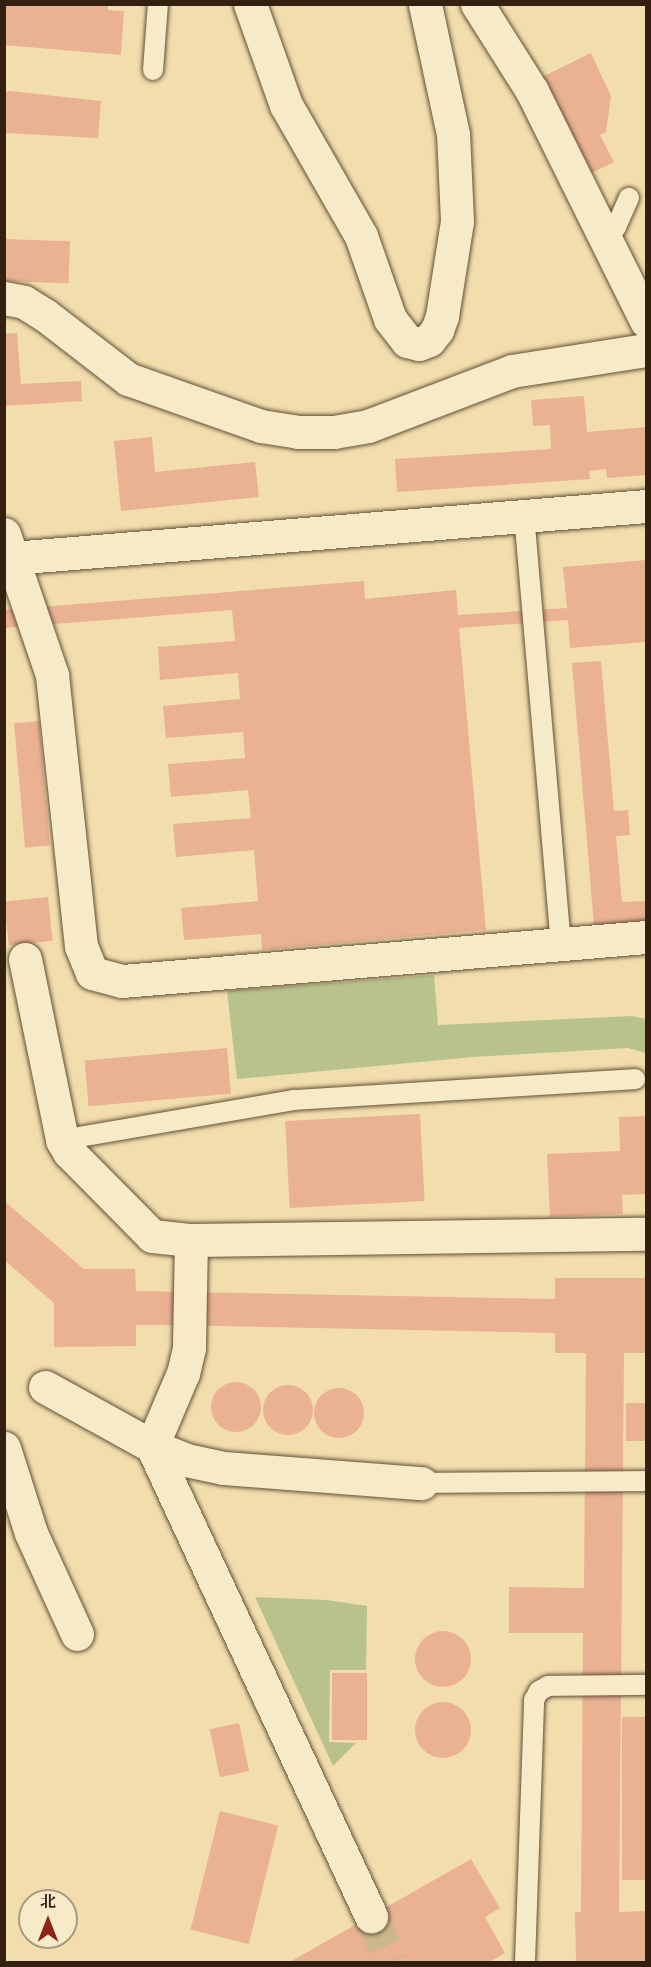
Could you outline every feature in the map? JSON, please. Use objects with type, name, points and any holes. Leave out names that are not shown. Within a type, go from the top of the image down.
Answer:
[{"type":"street","points":[[250,4],[286,105],[362,236],[390,319],[407,341],[419,344],[429,340],[442,316],[457,221],[453,134],[425,4]]},
{"type":"street","points":[[477,4],[532,91],[646,321]]},
{"type":"street","points":[[4,298],[24,302],[45,315],[128,380],[261,426],[298,432],[334,432],[368,426],[512,371],[646,350]]},
{"type":"street","points":[[646,506],[8,546],[52,675],[81,946],[92,973],[122,981],[646,937]]},
{"type":"street","points":[[24,959],[62,1140],[69,1152],[140,1227],[167,1240],[646,1234]]},
{"type":"street","points":[[191,1240],[189,1348],[183,1373],[152,1446],[371,1916]]},
{"type":"street","points":[[45,1387],[152,1446],[186,1460],[224,1468],[421,1483]]},
{"type":"street","points":[[4,1448],[31,1533],[77,1634]]},
{"type":"lane","points":[[153,70],[158,4]]},
{"type":"lane","points":[[606,239],[616,227],[628,198]]},
{"type":"lane","points":[[524,514],[561,944]]},
{"type":"lane","points":[[62,1140],[294,1100],[635,1079]]},
{"type":"lane","points":[[421,1483],[646,1481]]},
{"type":"lane","points":[[525,1962],[534,1700],[539,1691],[548,1686],[646,1685]]},
{"type":"green space","points":[[434,975],[438,1025],[632,1016],[646,1019],[646,1053],[628,1048],[473,1057],[237,1079],[227,991]]},
{"type":"green space","points":[[255,1597],[327,1600],[367,1606],[366,1670],[330,1670],[329,1742],[356,1743],[333,1766]]},
{"type":"building","points":[[4,4],[108,4],[108,10],[124,11],[121,55],[4,45]]},
{"type":"building","points":[[591,53],[611,96],[606,132],[600,135],[614,162],[588,175],[540,78]]},
{"type":"building","points":[[9,91],[101,101],[98,138],[4,133],[4,94]]},
{"type":"building","points":[[4,239],[70,241],[68,283],[4,281]]},
{"type":"building","points":[[17,333],[21,384],[81,381],[82,401],[4,406],[4,334]]},
{"type":"building","points":[[584,396],[587,432],[646,427],[646,475],[607,478],[606,469],[589,471],[590,479],[397,492],[395,459],[551,449],[550,425],[533,426],[531,400]]},
{"type":"building","points":[[152,437],[155,472],[255,462],[259,497],[121,511],[114,441]]},
{"type":"building","points":[[646,560],[646,642],[570,648],[568,620],[459,628],[486,930],[262,950],[261,934],[184,940],[181,908],[258,901],[254,850],[176,857],[173,824],[251,818],[248,790],[171,797],[168,764],[245,758],[243,732],[166,738],[163,706],[240,699],[238,673],[160,680],[158,647],[235,641],[232,610],[4,628],[4,610],[364,581],[365,599],[456,590],[458,615],[567,608],[563,567]]},
{"type":"building","points":[[601,661],[614,811],[628,810],[630,835],[616,836],[622,902],[646,901],[646,921],[594,926],[572,663]]},
{"type":"building","points":[[39,721],[50,846],[25,848],[14,723]]},
{"type":"building","points":[[48,897],[53,941],[9,945],[4,902]]},
{"type":"building","points":[[227,1048],[231,1094],[89,1106],[85,1060]]},
{"type":"building","points":[[420,1114],[425,1201],[290,1208],[285,1121]]},
{"type":"building","points":[[646,1116],[646,1194],[622,1195],[623,1214],[550,1217],[547,1154],[620,1151],[619,1117]]},
{"type":"building","points":[[4,1201],[84,1269],[135,1269],[136,1291],[555,1299],[555,1278],[646,1278],[646,1353],[624,1353],[619,1912],[646,1911],[646,1962],[576,1962],[575,1912],[581,1912],[583,1633],[509,1633],[509,1587],[584,1588],[586,1353],[555,1353],[555,1333],[171,1325],[136,1325],[136,1346],[54,1347],[54,1303],[4,1260]]},
{"type":"building","points":[[236,1382],[254,1389],[261,1407],[254,1425],[236,1432],[218,1425],[211,1407],[218,1389]]},
{"type":"building","points":[[288,1385],[306,1392],[313,1410],[306,1428],[288,1435],[270,1428],[263,1410],[270,1392]]},
{"type":"building","points":[[339,1388],[357,1395],[364,1413],[357,1431],[339,1438],[321,1431],[314,1413],[321,1395]]},
{"type":"building","points":[[626,1403],[646,1403],[646,1441],[626,1441]]},
{"type":"building","points":[[443,1631],[454,1633],[463,1639],[469,1648],[471,1659],[469,1670],[463,1679],[454,1685],[443,1687],[432,1685],[423,1679],[417,1670],[415,1659],[417,1648],[423,1639],[432,1633]]},
{"type":"building","points":[[332,1673],[367,1673],[367,1740],[332,1740]]},
{"type":"building","points":[[443,1702],[454,1704],[463,1710],[469,1719],[471,1730],[469,1741],[463,1750],[454,1756],[443,1758],[432,1756],[423,1750],[417,1741],[415,1730],[417,1719],[423,1710],[432,1704]]},
{"type":"building","points":[[622,1717],[646,1717],[646,1880],[622,1880]]},
{"type":"building","points":[[239,1723],[249,1771],[220,1777],[210,1729]]},
{"type":"building","points":[[220,1811],[278,1826],[249,1944],[190,1929]]},
{"type":"building","points":[[471,1859],[500,1908],[485,1917],[505,1953],[489,1962],[290,1962]]},
{"type":"tunnel","points":[[371,1916],[392,1962]]}]
